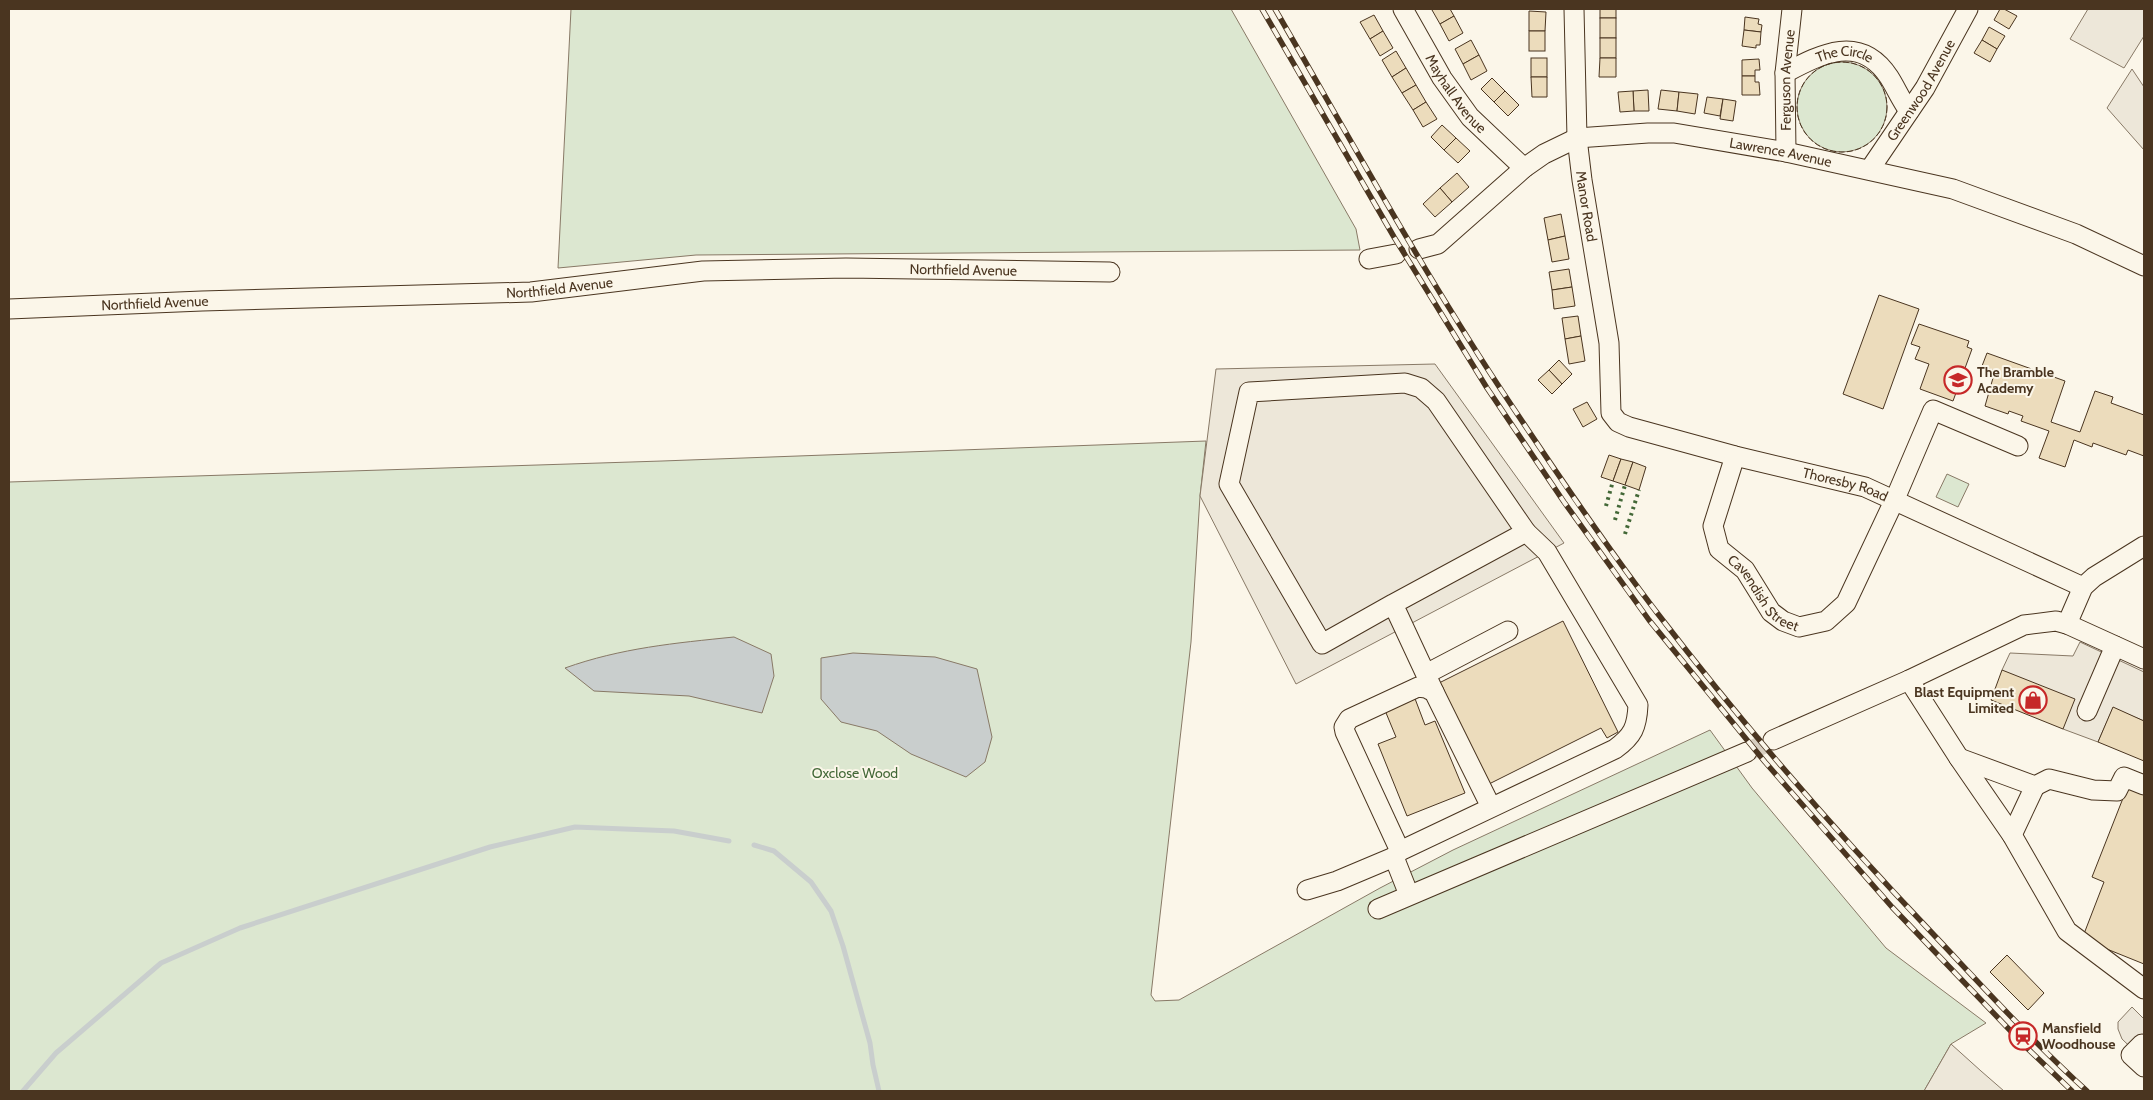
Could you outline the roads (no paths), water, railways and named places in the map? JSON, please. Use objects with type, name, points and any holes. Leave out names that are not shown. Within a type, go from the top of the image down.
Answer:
[{"type":"street","name":"Mayhall Avenue","points":[[1403,9],[1442,78],[1470,117],[1524,168]]},
{"type":"street","name":"Manor Road","points":[[1574,9],[1577,138],[1582,180],[1609,343],[1611,361],[1610,400]]},
{"type":"street","name":"Ferguson Avenue","points":[[1786,152],[1785,73],[1792,9]]},
{"type":"street","name":"Greenwood Avenue","points":[[1870,170],[1925,88],[1968,9]]},
{"type":"street","name":"The Circle","points":[[1785,73],[1828,52],[1840,50],[1866,55],[1884,72],[1909,111]]},
{"type":"street","name":"Lawrence Avenue","points":[[1419,248],[1438,244],[1524,168],[1544,154],[1577,138],[1674,133],[1786,152],[1953,189],[2076,234],[2144,266]]},
{"type":"street","points":[[1369,259],[1396,254]]},
{"type":"street","name":"Northfield Avenue","points":[[9,309],[202,301],[531,292],[703,271],[846,268],[1110,272]]},
{"type":"street","points":[[1307,890],[1337,881],[1397,854],[1491,807],[1615,749],[1629,738],[1638,721],[1638,705],[1547,552],[1526,532],[1436,401],[1421,388],[1405,383],[1249,392],[1229,484],[1322,644],[1526,532]]},
{"type":"street","name":"Thoresby Road","points":[[1610,400],[1611,413],[1618,422],[1629,428],[1865,487],[1895,499],[2082,587]]},
{"type":"street","name":"Cavendish Street","points":[[1735,456],[1713,526],[1718,549],[1744,570],[1771,612],[1783,621],[1799,627],[1826,621],[1846,603],[1895,499],[1932,410],[2018,446]]},
{"type":"street","points":[[2068,624],[2082,587],[2094,577],[2144,546]]},
{"type":"street","points":[[1393,604],[1491,807]]},
{"type":"street","points":[[1773,740],[1910,680],[2024,625],[2056,621],[2068,624],[2144,658]]},
{"type":"street","points":[[1426,674],[1508,631]]},
{"type":"street","points":[[2087,711],[2115,646]]},
{"type":"street","points":[[1910,680],[1958,758],[2012,835],[2067,931],[2144,989]]},
{"type":"street","points":[[1409,895],[1397,854],[1344,727],[1349,719],[1418,687],[1434,692]]},
{"type":"street","points":[[1378,909],[1747,752]]},
{"type":"street","points":[[1958,758],[2035,786]]},
{"type":"street","points":[[2012,835],[2035,786],[2049,779],[2093,790],[2117,791],[2124,777],[2144,785]]},
{"type":"street","points":[[2142,1044],[2131,1056],[2144,1067]]},
{"type":"waterway","points":[[23,1091],[56,1053],[161,963],[240,928],[490,847],[575,827],[674,831],[729,841]]},
{"type":"waterway","points":[[754,845],[774,851],[811,882],[831,911],[843,946],[870,1043],[879,1091]]},
{"type":"tunnel","points":[[1747,752],[1773,740]]},
{"type":"railway","points":[[1262,9],[1394,237],[1487,388],[1564,502],[1649,620],[1765,762],[1892,907],[2026,1047],[2072,1091]]},
{"type":"railway","points":[[1275,9],[1468,339],[1556,472],[1637,586],[1724,697],[1827,818],[1898,897],[2009,1014],[2087,1091]]},
{"type":"place","name":"The Bramble Academy","points":[[1958,380]]},
{"type":"place","name":"Blast Equipment Limited","points":[[2033,700]]},
{"type":"place","name":"Mansfield Woodhouse","points":[[2023,1036]]},
{"type":"park label","name":"Oxclose Wood","points":[[855,773]]}]
